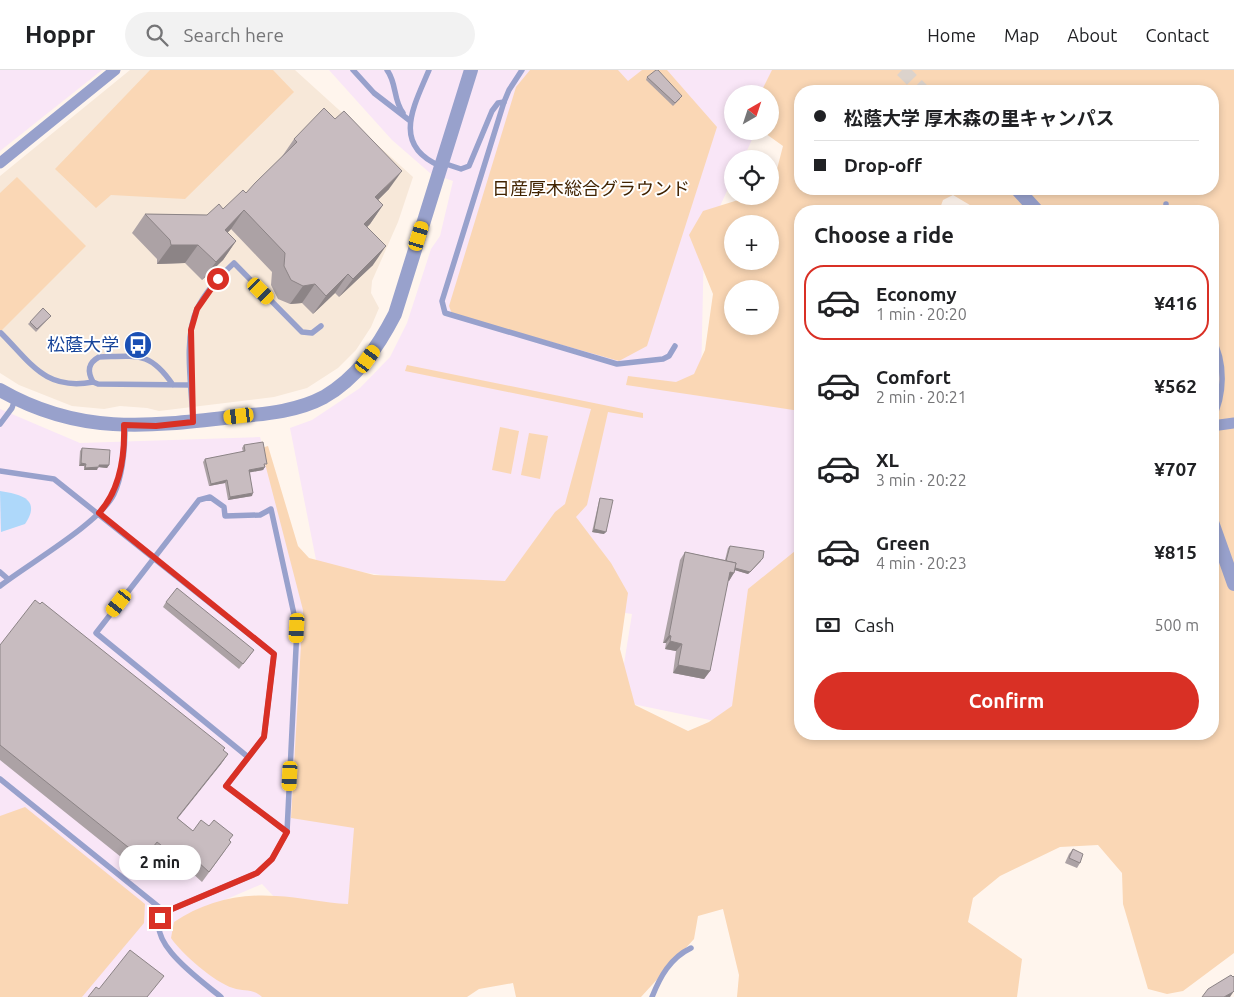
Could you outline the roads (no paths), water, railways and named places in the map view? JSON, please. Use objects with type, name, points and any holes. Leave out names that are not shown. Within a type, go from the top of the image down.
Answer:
[{"type":"street","points":[[0,163],[115,70]]},
{"type":"street","points":[[0,390],[15,399],[41,410],[73,420],[156,426],[290,410],[324,397],[349,379],[381,341],[394,314],[440,164],[472,70]]},
{"type":"street","points":[[1022,195],[1032,205]]},
{"type":"street","points":[[1219,425],[1234,423]]},
{"type":"street","points":[[1219,542],[1234,584]]},
{"type":"lane","points":[[353,70],[374,93],[409,120]]},
{"type":"lane","points":[[387,70],[392,77],[399,108],[409,120]]},
{"type":"lane","points":[[429,70],[409,120],[413,146],[420,154],[440,164],[461,169],[469,166],[492,110],[498,104],[504,102]]},
{"type":"lane","points":[[522,70],[508,90],[504,102],[442,301],[445,313],[617,364],[663,359],[669,356],[675,346]]},
{"type":"lane","points":[[193,422],[191,330],[197,309],[218,279],[234,264],[302,332],[312,333],[321,326]]},
{"type":"lane","points":[[0,333],[45,377],[55,382],[75,385],[93,382],[98,384],[191,385]]},
{"type":"lane","points":[[93,382],[89,374],[89,366],[93,360],[99,357],[139,357],[153,361],[173,385]]},
{"type":"lane","points":[[1219,359],[1222,388],[1219,404]]},
{"type":"lane","points":[[0,424],[12,408],[15,399]]},
{"type":"lane","points":[[0,586],[99,513],[114,494],[124,440],[124,425]]},
{"type":"lane","points":[[0,471],[54,479],[274,654],[264,737],[226,786],[287,832]]},
{"type":"lane","points":[[221,997],[174,957],[163,941],[158,929],[160,918],[165,912],[257,873],[272,859],[287,832],[297,628],[271,509],[260,515],[225,516],[224,507],[210,497],[199,500],[96,633],[248,757]]},
{"type":"lane","points":[[0,572],[8,579]]},
{"type":"lane","points":[[0,779],[165,912]]},
{"type":"lane","points":[[652,997],[662,973],[684,952],[692,948]]},
{"type":"water","points":[[0,491],[21,496],[30,503],[30,516],[25,524],[1,532]]},
{"type":"tunnel","points":[[902,70],[917,85]]},
{"type":"place","name":"松蔭大学","points":[[138,345]]},
{"type":"park label","name":"日産厚木総合グラウンド","points":[[591,189]]}]
